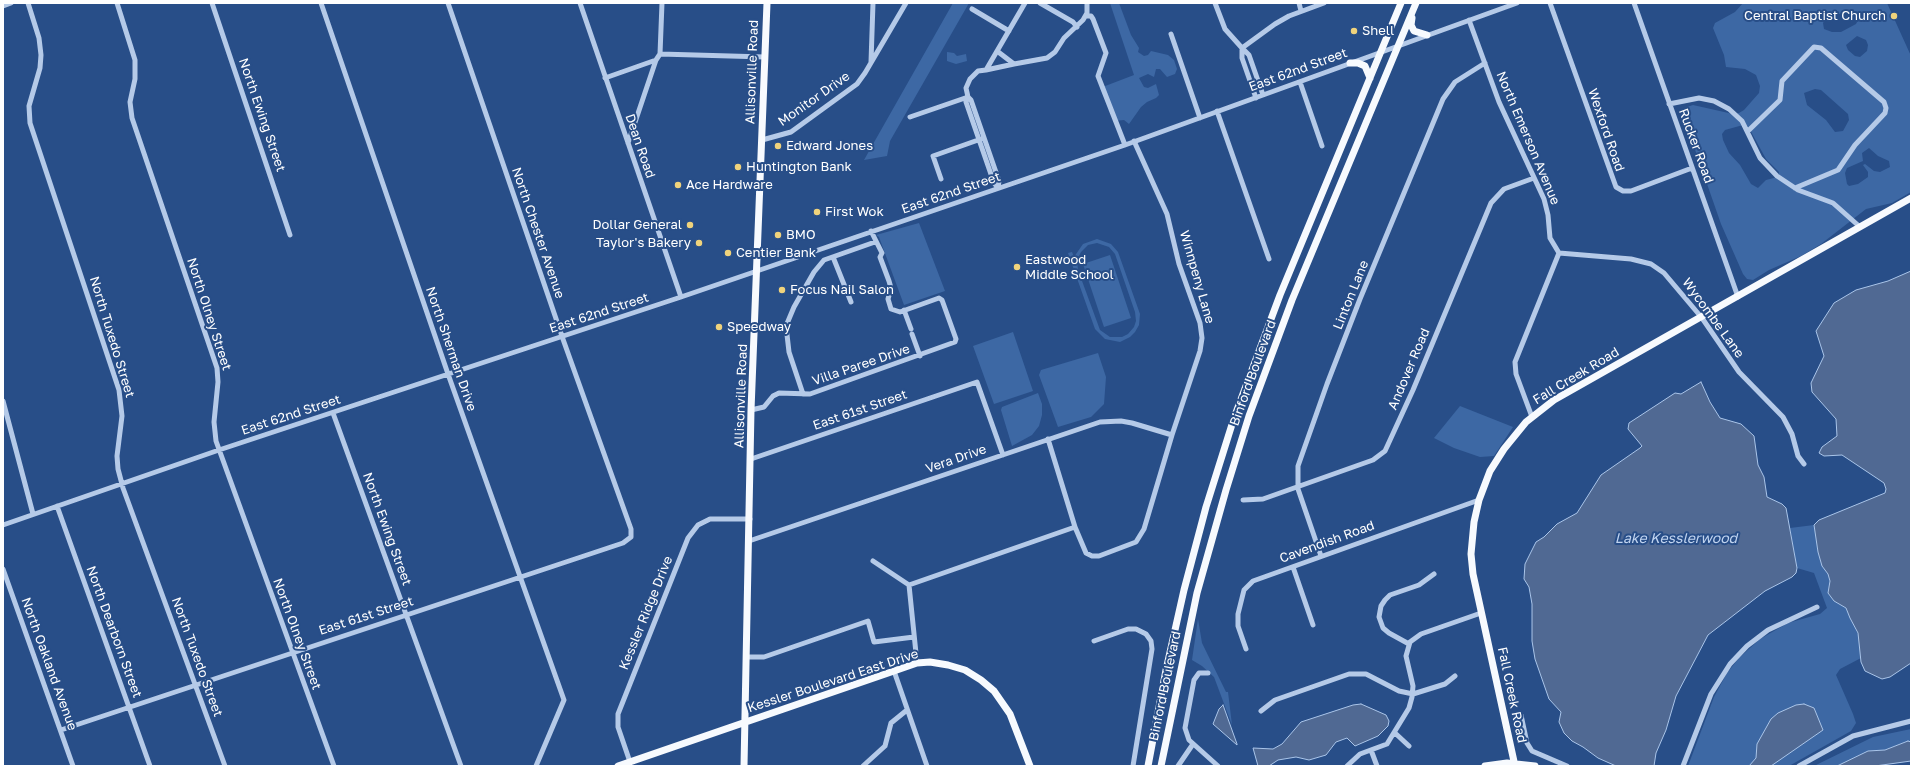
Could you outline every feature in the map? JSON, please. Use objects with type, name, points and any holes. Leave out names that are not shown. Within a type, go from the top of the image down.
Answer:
[{"type":"main road","name":"Allisonville Road","points":[[744,766],[751,410],[767,3]]},
{"type":"main road","name":"Binford Boulevard","points":[[1148,766],[1179,610],[1206,507],[1226,442],[1268,325],[1401,3]]},
{"type":"main road","name":"Binford Boulevard","points":[[1161,766],[1196,598],[1214,529],[1245,429],[1290,305],[1416,3]]},
{"type":"main road","points":[[1412,12],[1411,25],[1414,31],[1427,35]]},
{"type":"main road","points":[[1350,64],[1358,63],[1365,66],[1370,78]]},
{"type":"main road","name":"Fall Creek Road","points":[[1515,764],[1481,613],[1473,574],[1471,554],[1474,522],[1479,500],[1487,478],[1500,453],[1512,437],[1532,417],[1554,400],[1702,318],[1911,198]]},
{"type":"main road","name":"Kessler Boulevard East Drive","points":[[618,766],[894,670],[917,663],[930,662],[949,665],[968,672],[986,683],[998,695],[1008,710],[1030,766]]},
{"type":"main road","points":[[1485,766],[1515,764],[1534,766]]},
{"type":"street","points":[[3,6],[11,3]]},
{"type":"street","name":"North Tuxedo Street","points":[[28,3],[39,38],[41,55],[40,68],[30,102],[30,123],[119,390],[122,420],[117,461],[123,484],[225,766]]},
{"type":"street","name":"North Olney Street","points":[[117,3],[135,60],[134,79],[130,102],[132,118],[216,365],[218,380],[214,426],[219,450],[334,766]]},
{"type":"street","name":"North Ewing Street","points":[[212,3],[290,235]]},
{"type":"street","name":"North Sherman Drive","points":[[321,3],[448,374],[564,700],[536,766]]},
{"type":"street","name":"North Chester Avenue","points":[[448,3],[562,337],[630,526],[631,537]]},
{"type":"street","name":"Dean Road","points":[[580,3],[681,297]]},
{"type":"street","points":[[628,143],[656,60],[660,54],[662,3]]},
{"type":"street","points":[[871,63],[873,3]]},
{"type":"street","name":"Monitor Drive","points":[[762,140],[783,135],[795,129],[853,88],[862,78],[906,3]]},
{"type":"street","points":[[986,70],[1025,3]]},
{"type":"street","points":[[1040,3],[1073,22],[1077,27]]},
{"type":"street","points":[[998,188],[999,181],[981,139],[971,100],[968,97],[967,86],[970,78],[977,72],[1045,58],[1051,55],[1064,38],[1077,27],[1086,16],[1087,3]]},
{"type":"street","points":[[1215,3],[1227,32],[1249,55],[1263,95]]},
{"type":"street","points":[[1299,3],[1302,11]]},
{"type":"street","points":[[1242,48],[1275,24],[1302,11],[1324,3]]},
{"type":"street","name":"East 62nd Street","points":[[3,525],[219,450],[681,297],[756,270],[1125,145],[1427,35],[1470,23],[1505,5],[1517,3]]},
{"type":"street","name":"Wexford Road","points":[[1550,3],[1616,187],[1623,192],[1631,191],[1692,168]]},
{"type":"street","name":"Rucker Road","points":[[1634,3],[1738,297]]},
{"type":"street","points":[[972,10],[1009,31]]},
{"type":"street","points":[[1086,16],[1093,19],[1106,53],[1098,76],[1125,145]]},
{"type":"street","name":"North Emerson Avenue","points":[[1470,23],[1499,102],[1546,206],[1550,241],[1559,253]]},
{"type":"street","points":[[1171,34],[1200,118]]},
{"type":"street","points":[[1748,131],[1780,100],[1782,81],[1810,50],[1816,47],[1821,48],[1883,101],[1886,109],[1884,113],[1855,145],[1838,170],[1795,188]]},
{"type":"street","points":[[1242,48],[1242,58],[1256,98]]},
{"type":"street","points":[[997,51],[1014,64]]},
{"type":"street","points":[[660,54],[765,57]]},
{"type":"street","points":[[605,78],[656,60]]},
{"type":"street","name":"Linton Lane","points":[[1321,556],[1298,486],[1298,466],[1327,384],[1443,99],[1456,82],[1485,63]]},
{"type":"street","points":[[1300,82],[1322,146]]},
{"type":"street","points":[[910,117],[968,97]]},
{"type":"street","points":[[1669,104],[1693,98],[1714,101],[1734,112],[1748,131],[1756,150],[1765,164],[1776,176],[1795,188],[1833,203],[1860,227]]},
{"type":"street","points":[[1217,111],[1269,259]]},
{"type":"street","points":[[941,179],[933,156],[981,139]]},
{"type":"street","name":"Winnpeny Lane","points":[[1076,527],[1082,548],[1088,555],[1099,556],[1129,546],[1141,536],[1200,351],[1201,332],[1179,264],[1167,214],[1134,141]]},
{"type":"street","name":"Andover Road","points":[[1243,500],[1263,499],[1373,460],[1385,451],[1418,378],[1491,203],[1504,190],[1534,178]]},
{"type":"street","points":[[871,231],[875,242],[882,253],[880,257],[889,281],[890,288],[888,299],[891,309],[900,312],[904,310],[920,356]]},
{"type":"street","points":[[803,394],[790,352],[786,326],[810,278],[824,260],[875,242]]},
{"type":"street","points":[[1532,417],[1516,374],[1515,362],[1559,253]]},
{"type":"street","name":"Wycombe Lane","points":[[1559,253],[1627,258],[1651,264],[1669,277],[1702,318],[1739,372],[1784,419],[1793,437],[1798,456],[1804,464]]},
{"type":"street","points":[[833,257],[851,302]]},
{"type":"street","name":"Villa Paree Drive","points":[[751,410],[764,406],[773,396],[779,393],[810,394],[952,344],[956,339],[942,300],[939,298],[904,310]]},
{"type":"street","name":"East 61st Street","points":[[751,459],[977,382],[1003,455]]},
{"type":"street","points":[[3,401],[33,514]]},
{"type":"street","name":"North Ewing Street","points":[[333,413],[461,766]]},
{"type":"street","name":"Vera Drive","points":[[749,541],[1089,425],[1109,421],[1132,423],[1172,435]]},
{"type":"street","points":[[909,585],[1076,527],[1048,439]]},
{"type":"street","name":"Cavendish Road","points":[[1246,649],[1237,620],[1245,589],[1255,580],[1479,500]]},
{"type":"street","name":"North Dearborn Street","points":[[57,506],[150,766]]},
{"type":"street","name":"Kessler Ridge Drive","points":[[630,762],[618,727],[618,714],[688,538],[698,525],[710,519],[750,519]]},
{"type":"street","name":"East 61st Street","points":[[61,730],[196,686],[292,652],[520,576],[623,543],[631,537]]},
{"type":"street","points":[[873,561],[909,585]]},
{"type":"street","points":[[1293,567],[1313,625]]},
{"type":"street","name":"North Oakland Avenue","points":[[3,569],[74,766]]},
{"type":"street","points":[[1409,644],[1383,628],[1379,618],[1381,606],[1390,595],[1419,585],[1434,574]]},
{"type":"street","points":[[909,585],[917,663]]},
{"type":"street","points":[[1683,766],[1711,694],[1730,664],[1747,646],[1768,630],[1817,607]]},
{"type":"street","points":[[1347,766],[1357,756],[1387,744],[1409,708],[1413,694],[1412,682],[1406,658],[1409,644],[1421,634],[1481,613]]},
{"type":"street","points":[[746,657],[764,657],[868,621],[874,642],[914,637]]},
{"type":"street","points":[[1094,641],[1128,629],[1136,629],[1145,632],[1151,641],[1152,649],[1132,766]]},
{"type":"street","points":[[894,670],[927,766]]},
{"type":"street","points":[[1208,673],[1198,673],[1194,680],[1185,728],[1187,736],[1193,744],[1218,766]]},
{"type":"street","points":[[1261,711],[1275,700],[1353,673],[1368,675],[1399,691],[1413,694],[1445,684],[1455,676]]},
{"type":"street","points":[[863,766],[884,746],[891,723],[908,710]]},
{"type":"street","points":[[1521,715],[1526,741],[1531,749],[1538,755],[1567,766]]},
{"type":"street","points":[[1798,766],[1853,736],[1911,721]]},
{"type":"street","points":[[1395,733],[1409,746]]},
{"type":"street","points":[[1178,766],[1193,744]]},
{"type":"street","points":[[1371,750],[1377,766]]},
{"type":"shaded area","points":[[953,3],[969,3],[890,141],[887,156],[864,160]]},
{"type":"shaded area","points":[[1110,3],[1119,3],[1131,35],[1139,48],[1138,52],[1144,56],[1148,55],[1151,51],[1168,55],[1174,60],[1177,69],[1175,74],[1167,77],[1160,69],[1156,69],[1154,77],[1148,74],[1139,78],[1144,87],[1148,88],[1156,84],[1159,95],[1141,107],[1129,124],[1124,120],[1114,121],[1100,88],[1134,75]]},
{"type":"shaded area","points":[[1743,3],[1887,3],[1911,56],[1911,192],[1892,203],[1866,209],[1821,244],[1801,256],[1769,270],[1753,280],[1747,279],[1743,274],[1721,224],[1684,118],[1684,112],[1687,107],[1693,105],[1733,114],[1739,113],[1744,110],[1759,93],[1760,86],[1756,75],[1745,69],[1726,67],[1724,55],[1713,28],[1715,23],[1735,12]],"holes":[[[1850,11],[1859,15],[1856,24],[1841,32],[1832,32],[1824,29],[1823,23],[1826,18]],[[1857,36],[1866,40],[1868,45],[1867,51],[1860,57],[1855,56],[1848,50],[1846,45]],[[1815,89],[1821,90],[1848,114],[1849,120],[1843,131],[1835,132],[1826,120],[1807,105],[1804,93]],[[1743,125],[1749,128],[1766,159],[1779,172],[1778,177],[1766,180],[1758,188],[1751,184],[1740,165],[1729,153],[1722,134],[1725,130]],[[1869,148],[1878,156],[1889,161],[1890,167],[1880,172],[1874,171],[1865,164],[1863,165],[1868,172],[1868,177],[1858,184],[1849,186],[1847,184],[1845,173],[1847,168],[1863,161],[1862,153]]]},
{"type":"shaded area","points":[[947,52],[954,53],[957,56],[966,54],[967,61],[956,64],[947,61]]},
{"type":"shaded area","points":[[919,223],[945,291],[904,305],[879,237],[876,235]]},
{"type":"shaded area","points":[[1097,239],[1111,244],[1118,252],[1140,314],[1139,325],[1135,332],[1130,337],[1120,342],[1105,339],[1095,329],[1068,253],[1072,252],[1074,257],[1083,244]],"holes":[[[1097,243],[1109,247],[1115,254],[1135,312],[1136,321],[1134,327],[1128,334],[1122,337],[1110,337],[1100,330],[1078,270],[1077,260],[1081,252],[1088,245]]]},
{"type":"shaded area","points":[[1110,255],[1131,318],[1104,327],[1083,264]]},
{"type":"shaded area","points":[[1013,332],[1033,391],[994,404],[973,346]]},
{"type":"shaded area","points":[[1098,353],[1106,377],[1104,404],[1091,417],[1058,427],[1039,375],[1041,370]]},
{"type":"shaded area","points":[[1038,393],[1042,404],[1042,415],[1039,426],[1032,435],[1012,446],[1001,410],[1002,407]]},
{"type":"shaded area","points":[[1460,406],[1513,427],[1494,456],[1480,457],[1454,448],[1434,438]]},
{"type":"shaded area","points":[[1814,525],[1818,552],[1822,566],[1828,574],[1830,581],[1828,593],[1834,601],[1846,608],[1860,639],[1861,658],[1840,669],[1836,675],[1856,723],[1851,731],[1789,766],[1688,766],[1714,697],[1727,673],[1739,658],[1760,639],[1788,623],[1820,614],[1827,608],[1814,573],[1797,568],[1790,528]]},
{"type":"shaded area","points":[[1198,619],[1202,643],[1226,692],[1228,692],[1232,725],[1214,677],[1202,666],[1192,660]]},
{"type":"shaded area","points":[[1911,729],[1911,742],[1908,741],[1885,750],[1862,754],[1837,766],[1814,766],[1873,737]]},
{"type":"water","points":[[1911,271],[1911,663],[1890,677],[1882,679],[1865,671],[1861,662],[1858,633],[1846,608],[1834,601],[1828,593],[1830,581],[1828,574],[1822,566],[1818,552],[1814,525],[1819,520],[1885,493],[1886,489],[1884,483],[1842,455],[1824,456],[1819,453],[1822,447],[1837,436],[1836,419],[1812,392],[1811,383],[1824,356],[1816,331],[1834,303],[1856,290],[1888,281]]},
{"type":"water","name":"Lake Kesslerwood","points":[[1701,382],[1710,402],[1720,418],[1741,424],[1754,436],[1758,465],[1764,477],[1767,497],[1782,504],[1786,508],[1797,568],[1796,573],[1792,577],[1765,591],[1708,635],[1676,696],[1666,730],[1656,753],[1654,766],[1616,766],[1598,758],[1572,741],[1564,733],[1559,722],[1561,712],[1549,699],[1535,659],[1532,641],[1532,604],[1529,587],[1524,579],[1525,564],[1536,542],[1544,537],[1557,524],[1577,513],[1601,475],[1642,446],[1628,429],[1629,423],[1675,393],[1681,394]]},
{"type":"water","points":[[1361,704],[1386,715],[1389,721],[1388,726],[1378,736],[1355,746],[1347,738],[1336,742],[1326,755],[1309,760],[1296,757],[1278,760],[1269,766],[1258,766],[1253,748],[1273,749],[1282,744],[1301,722],[1353,705]]},
{"type":"water","points":[[1804,704],[1814,708],[1823,730],[1771,766],[1749,766],[1756,758],[1757,744],[1771,719],[1778,713],[1796,705]]},
{"type":"water","points":[[1223,705],[1237,745],[1213,724],[1219,709]]},
{"type":"water","points":[[1908,741],[1911,742],[1911,761],[1875,766],[1837,766],[1868,751],[1885,750]]},
{"type":"place","name":"Central Baptist Church","points":[[1894,16]]},
{"type":"place","name":"Shell","points":[[1354,31]]},
{"type":"place","name":"Edward Jones","points":[[778,146]]},
{"type":"place","name":"Huntington Bank","points":[[738,167]]},
{"type":"place","name":"Ace Hardware","points":[[678,185]]},
{"type":"place","name":"First Wok","points":[[817,212]]},
{"type":"place","name":"Dollar General","points":[[690,225]]},
{"type":"place","name":"BMO","points":[[778,235]]},
{"type":"place","name":"Taylor's Bakery","points":[[699,243]]},
{"type":"place","name":"Centier Bank","points":[[728,253]]},
{"type":"place","name":"Eastwood Middle School","points":[[1017,267]]},
{"type":"place","name":"Focus Nail Salon","points":[[782,290]]},
{"type":"place","name":"Speedway","points":[[719,327]]}]
